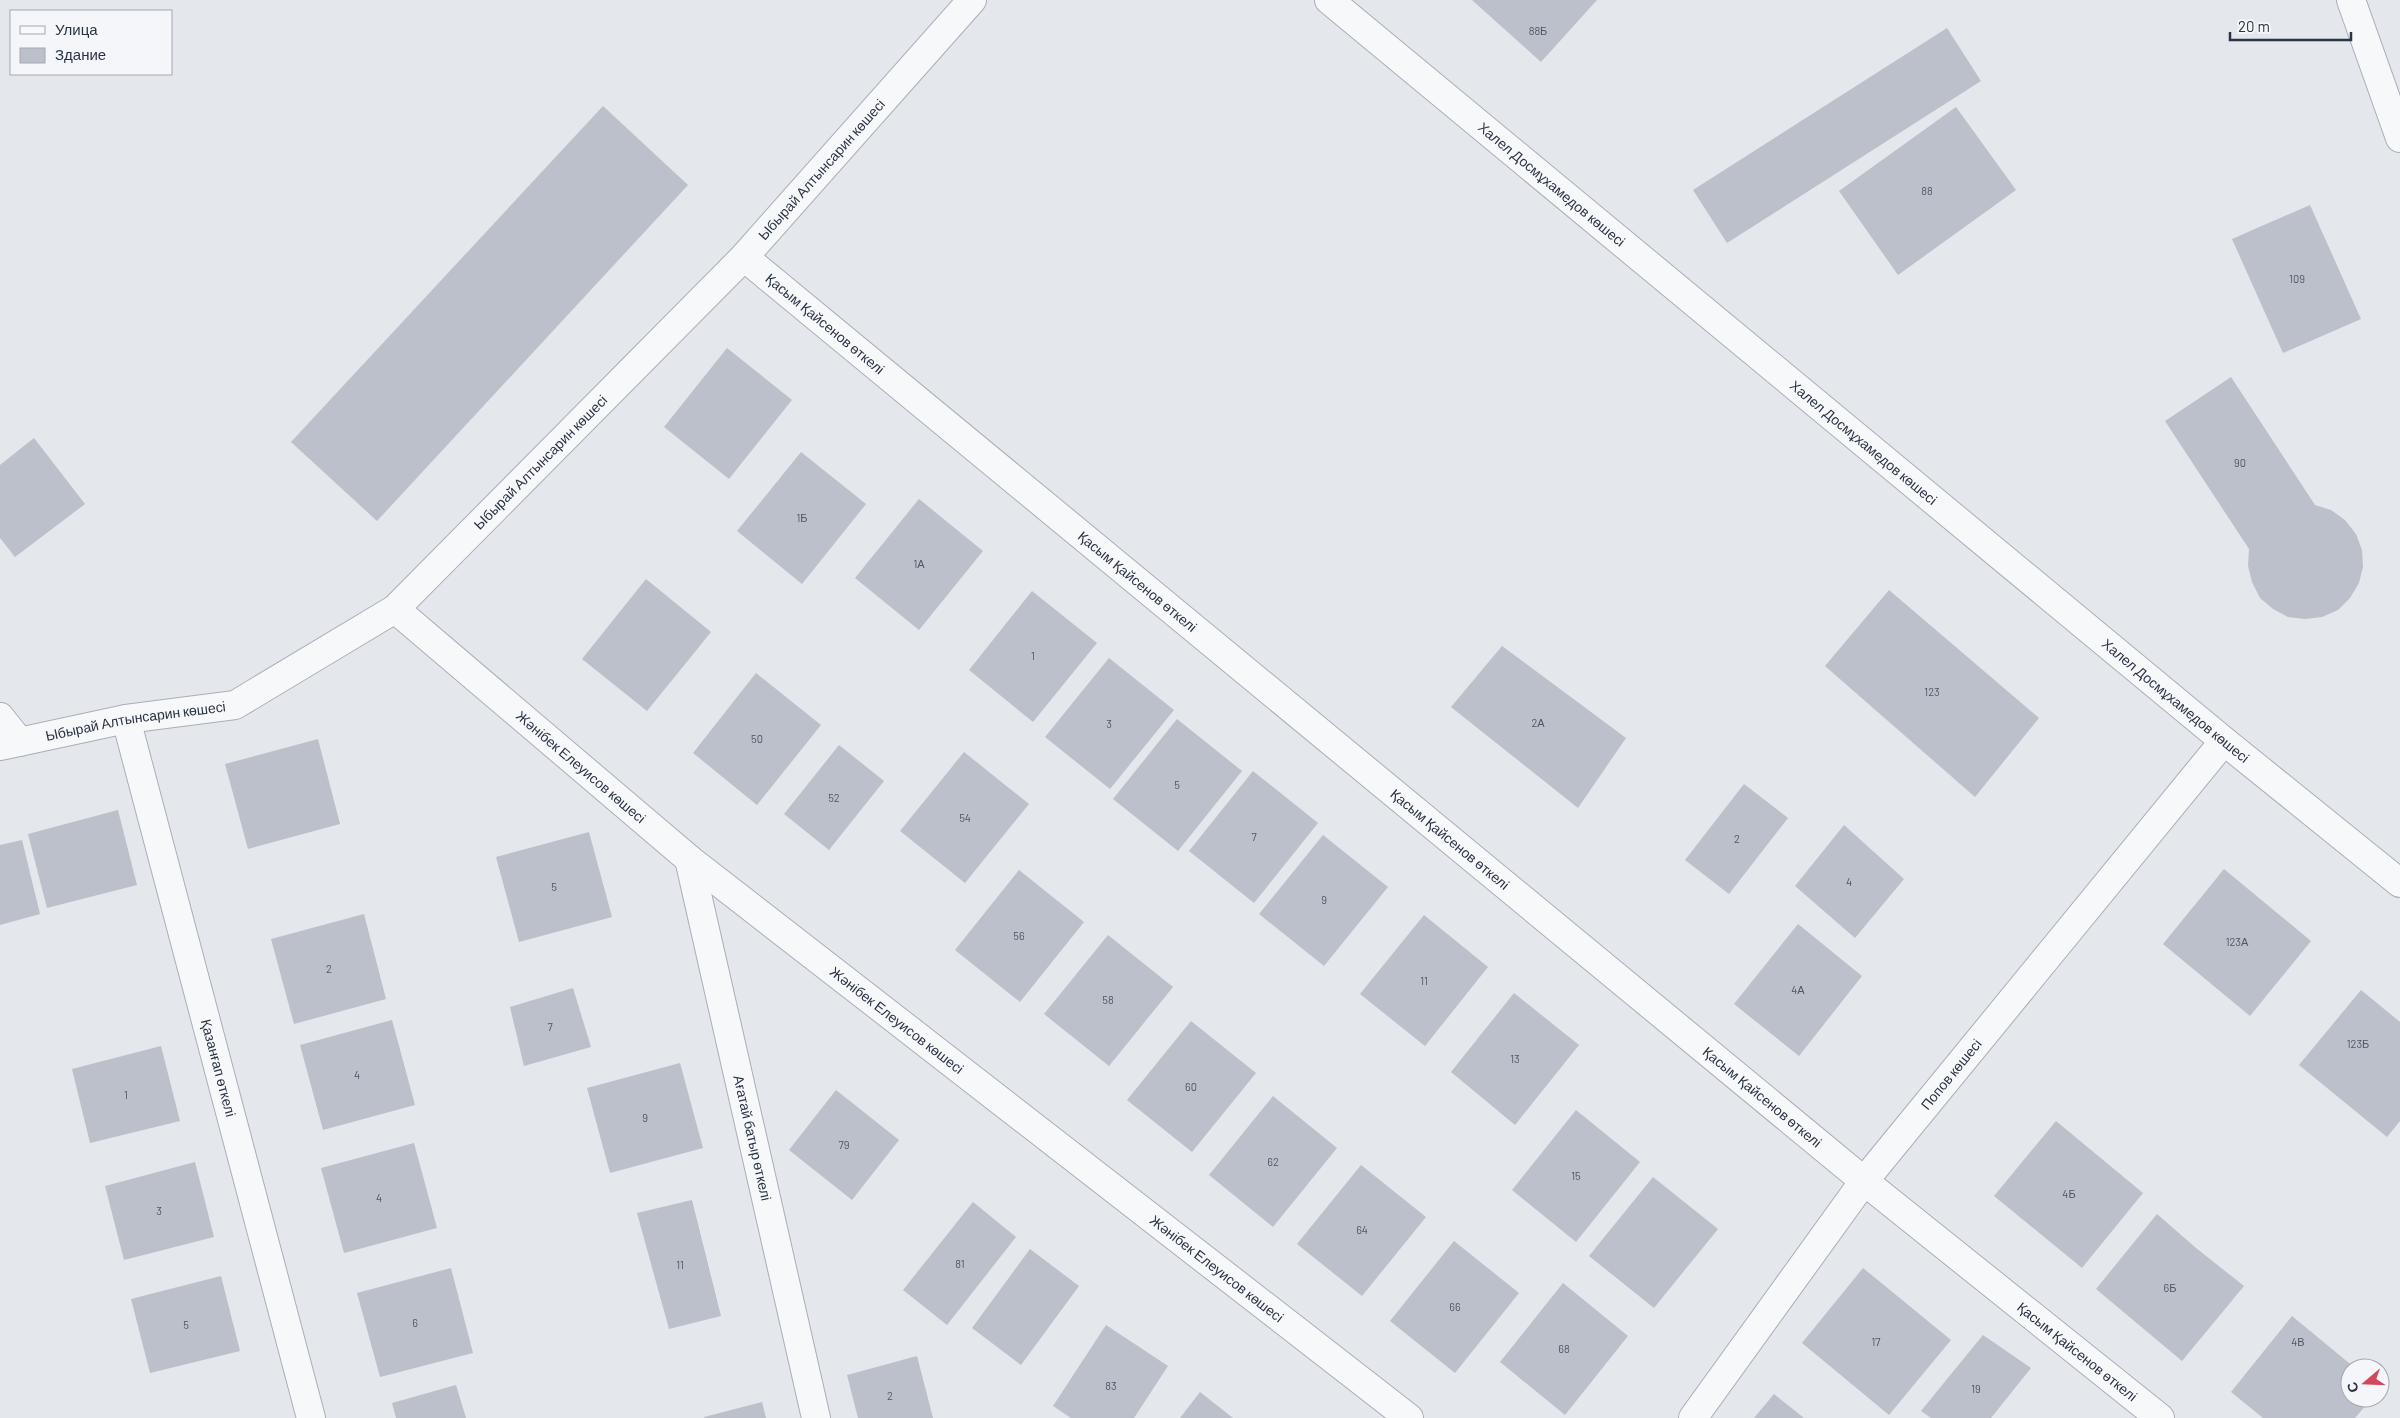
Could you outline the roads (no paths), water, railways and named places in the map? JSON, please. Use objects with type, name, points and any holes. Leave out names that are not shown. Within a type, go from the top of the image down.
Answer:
[{"type":"street","name":"Ыбырай Алтынсарин көшесі","points":[[10,744],[126,719],[235,705],[394,608],[744,257],[972,0]]},
{"type":"street","name":"Халел Досмұхамедов көшесі","points":[[1330,0],[2224,741],[2400,883]]},
{"type":"street","points":[[2351,0],[2400,138]]},
{"type":"street","name":"Қасым Қайсенов өткелі","points":[[744,257],[1864,1181],[2160,1418]]},
{"type":"street","name":"Жәнібек Елеуисов көшесі","points":[[394,608],[689,859],[1409,1418]]},
{"type":"street","points":[[0,717],[10,744]]},
{"type":"street","name":"Қазанғап өткелі","points":[[126,719],[312,1418]]},
{"type":"street","name":"Попов көшесі","points":[[1693,1418],[1864,1181],[2224,741]]},
{"type":"street","name":"Ағатай батыр өткелі","points":[[689,859],[816,1418]]}]
